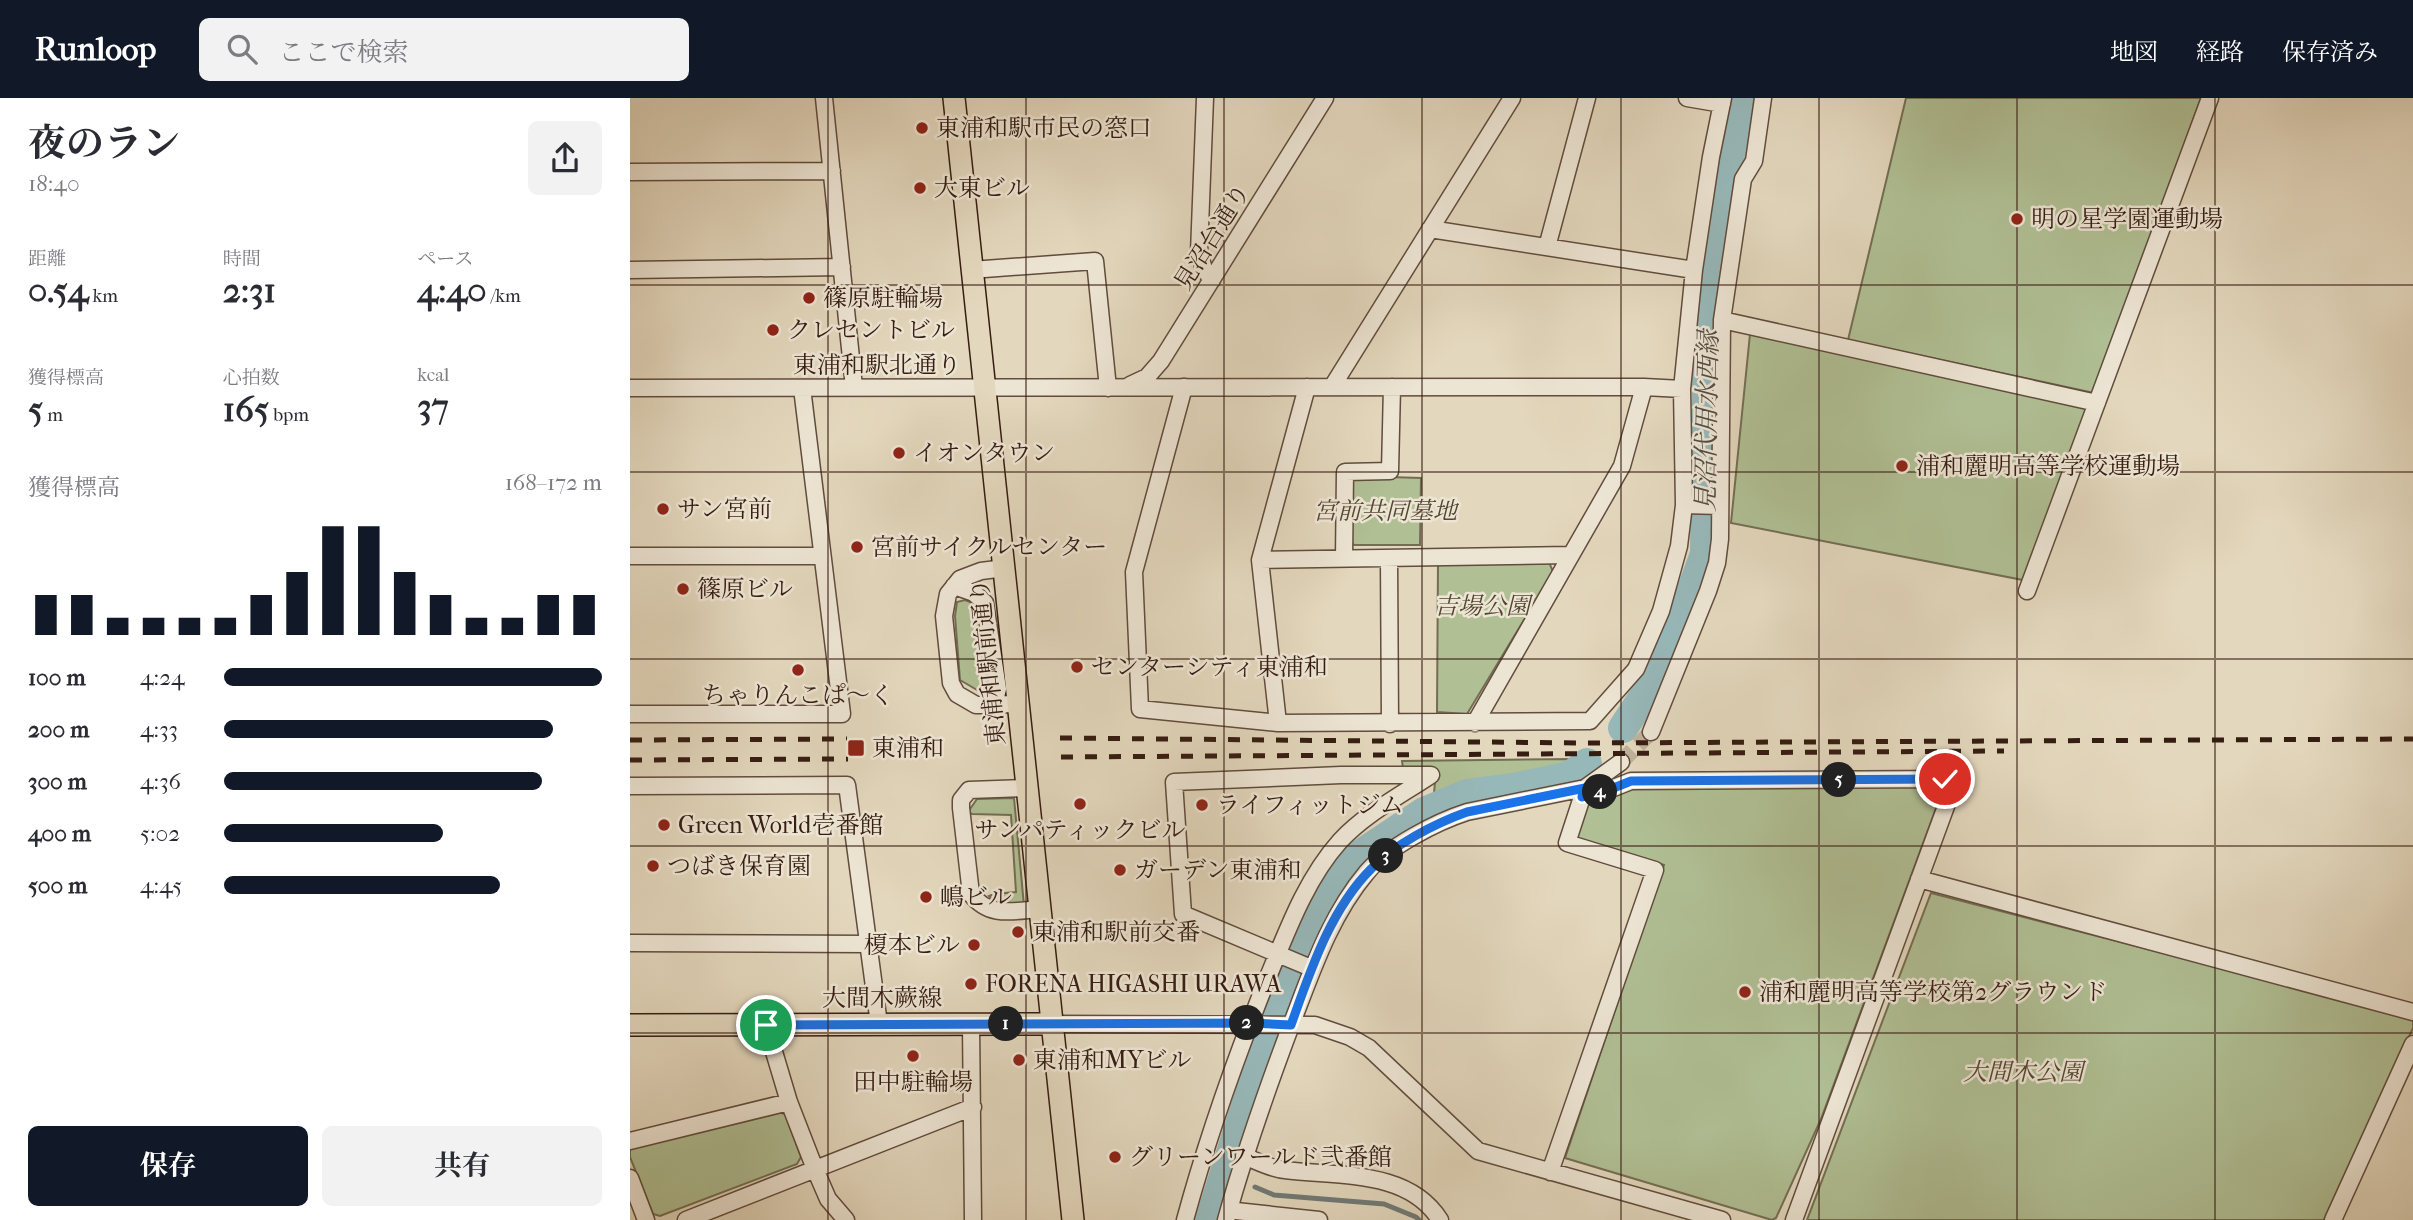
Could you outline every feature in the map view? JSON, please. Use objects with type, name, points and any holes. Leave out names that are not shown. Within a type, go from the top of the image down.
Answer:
[{"type":"main road","name":"東浦和駅前通り","points":[[954,98],[1073,1220]]},
{"type":"main road","name":"大間木蕨線","points":[[630,1025],[1051,1024]]},
{"type":"street","points":[[824,98],[855,387]]},
{"type":"street","points":[[1205,98],[1199,253],[1200,263],[1212,280]]},
{"type":"street","name":"見沼台通り","points":[[1116,388],[1147,377],[1161,362],[1325,98]]},
{"type":"street","points":[[1332,387],[1512,98]]},
{"type":"street","points":[[1547,247],[1587,98]]},
{"type":"street","points":[[1184,387],[1134,572],[1140,709],[1278,723],[1590,721],[1636,669],[1661,611],[1679,546],[1684,505],[1682,389],[1694,270],[1722,101],[1688,98]]},
{"type":"street","points":[[1651,732],[1717,563],[1720,539],[1722,320],[1743,179],[1754,161],[1763,98]]},
{"type":"street","points":[[2027,591],[2210,98]]},
{"type":"street","points":[[630,172],[832,171]]},
{"type":"street","points":[[1430,229],[1694,270]]},
{"type":"street","points":[[971,270],[1095,261],[1116,388]]},
{"type":"street","points":[[630,270],[842,267]]},
{"type":"street","points":[[1722,320],[2097,403]]},
{"type":"street","points":[[1278,723],[1260,560],[1307,387]]},
{"type":"street","points":[[1344,559],[1345,472],[1390,471],[1392,387]]},
{"type":"street","points":[[1475,723],[1569,555],[1622,467],[1644,387]]},
{"type":"street","name":"東浦和駅北通り","points":[[630,388],[1682,389]]},
{"type":"street","points":[[630,714],[842,714],[802,388]]},
{"type":"street","points":[[1684,505],[1720,506]]},
{"type":"street","points":[[1260,560],[1569,555]]},
{"type":"street","points":[[630,556],[822,556]]},
{"type":"street","points":[[1389,558],[1390,724]]},
{"type":"street","points":[[1005,568],[970,574],[954,586],[944,605],[944,616],[951,683],[957,694],[976,705],[1018,704]]},
{"type":"street","points":[[954,586],[974,593],[985,603],[998,689],[995,700],[989,706]]},
{"type":"street","points":[[1550,1172],[1655,870],[1567,843],[1583,793],[1622,762]]},
{"type":"street","points":[[1185,1220],[1217,1111],[1277,955],[1314,874],[1342,839],[1373,813],[1431,775],[1341,775],[1174,782],[1183,914],[1277,955],[1311,968]]},
{"type":"street","points":[[1318,1220],[1234,1214],[1244,1156],[1311,968],[1353,892],[1380,859],[1449,818],[1467,812],[1611,789],[1631,781],[1945,779],[1952,790],[1794,1220]]},
{"type":"street","points":[[630,786],[847,785],[879,1024]]},
{"type":"street","points":[[1027,788],[969,790],[961,800],[961,808],[971,894],[976,901],[995,912],[1039,909]]},
{"type":"street","points":[[1919,879],[2413,1012]]},
{"type":"street","points":[[630,943],[868,944]]},
{"type":"street","points":[[971,1024],[973,1220]]},
{"type":"street","points":[[1051,1024],[1315,1025],[1350,1037],[1369,1048],[1478,1151],[1722,1220]]},
{"type":"street","points":[[766,1025],[789,1102],[815,1169],[828,1199],[846,1220]]},
{"type":"street","points":[[2333,1220],[2413,1044]]},
{"type":"street","points":[[630,1141],[789,1102]]},
{"type":"street","points":[[690,1219],[972,1107]]},
{"type":"street","points":[[1244,1156],[1282,1170],[1376,1179],[1405,1189],[1430,1204],[1440,1220]]},
{"type":"street","points":[[630,1178],[646,1220]]},
{"type":"green space","name":"明の星学園運動場","points":[[1906,98],[2201,98],[2094,393],[1848,340]]},
{"type":"green space","name":"浦和麗明高等学校運動場","points":[[1750,334],[2088,409],[2023,580],[1731,523]]},
{"type":"green space","name":"宮前共同墓地","points":[[1356,476],[1421,478],[1420,545],[1354,545],[1350,540],[1350,482]]},
{"type":"green space","name":"吉場公園","points":[[1549,562],[1553,572],[1467,714],[1437,712],[1438,563]]},
{"type":"green space","points":[[965,600],[977,607],[985,618],[990,658],[989,697],[960,680],[955,616],[957,602]]},
{"type":"green space","points":[[1569,759],[1554,769],[1488,778],[1434,794],[1436,769],[1403,768],[1402,761]]},
{"type":"green space","name":"浦和麗明高等学校第2グラウンド","points":[[1640,787],[1938,787],[1942,792],[1821,1119],[1776,1218],[1772,1220],[1565,1158],[1664,865],[1580,840],[1575,835],[1589,802]]},
{"type":"green space","points":[[1014,798],[1024,906],[1003,909],[989,896],[1016,892],[1011,815],[968,812],[977,799]]},
{"type":"green space","name":"大間木公園","points":[[1931,893],[2413,1018],[2413,1028],[2324,1220],[1807,1220]]},
{"type":"green space","points":[[778,1112],[785,1114],[801,1157],[797,1164],[660,1216],[653,1214],[630,1157],[630,1148]]},
{"type":"waterway","name":"見沼代用水西縁","points":[[1623,728],[1654,681],[1679,625],[1705,554],[1708,296],[1742,98]]},
{"type":"waterway","name":"見沼代用水西縁","points":[[1210,1220],[1261,1058],[1318,907],[1352,860],[1424,812],[1467,794],[1514,788],[1570,776],[1587,763]]},
{"type":"waterway","points":[[1255,1187],[1274,1195],[1384,1204],[1419,1220]]},
{"type":"tunnel","points":[[1621,762],[1651,732]]},
{"type":"railway","points":[[1060,738],[1586,743],[2413,739]]},
{"type":"railway","points":[[630,740],[847,739]]},
{"type":"railway","points":[[1061,757],[2004,751]]},
{"type":"railway","points":[[630,760],[848,759]]},
{"type":"place","name":"東浦和駅市民の窓口","points":[[922,128]]},
{"type":"place","name":"大東ビル","points":[[920,188]]},
{"type":"place","name":"明の星学園運動場","points":[[2017,219]]},
{"type":"place","name":"篠原駐輪場","points":[[809,298]]},
{"type":"place","name":"クレセントビル","points":[[773,330]]},
{"type":"place","name":"イオンタウン","points":[[899,453]]},
{"type":"place","name":"浦和麗明高等学校運動場","points":[[1902,466]]},
{"type":"place","name":"サン宮前","points":[[663,509]]},
{"type":"place","name":"宮前サイクルセンター","points":[[857,547]]},
{"type":"place","name":"篠原ビル","points":[[683,589]]},
{"type":"place","name":"センターシティ東浦和","points":[[1077,667]]},
{"type":"place","name":"ちゃりんこぱ～く","points":[[798,670]]},
{"type":"place","name":"東浦和","points":[[856,748]]},
{"type":"place","name":"サンパティックビル","points":[[1080,804]]},
{"type":"place","name":"ライフィットジム","points":[[1202,805]]},
{"type":"place","name":"Green World壱番館","points":[[664,825]]},
{"type":"place","name":"つばき保育園","points":[[653,866]]},
{"type":"place","name":"ガーデン東浦和","points":[[1120,870]]},
{"type":"place","name":"嶋ビル","points":[[926,897]]},
{"type":"place","name":"東浦和駅前交番","points":[[1018,932]]},
{"type":"place","name":"榎本ビル","points":[[974,945]]},
{"type":"place","name":"FORENA HIGASHI URAWA","points":[[971,984]]},
{"type":"place","name":"浦和麗明高等学校第2グラウンド","points":[[1745,992]]},
{"type":"place","name":"田中駐輪場","points":[[913,1056]]},
{"type":"place","name":"東浦和MYビル","points":[[1019,1060]]},
{"type":"place","name":"グリーンワールド弐番館","points":[[1115,1157]]},
{"type":"route","points":[[766,1025],[1291,1025],[1311,968],[1339,913],[1368,871],[1380,859],[1449,818],[1585,788],[1582,797],[1631,781],[1945,779]]}]
